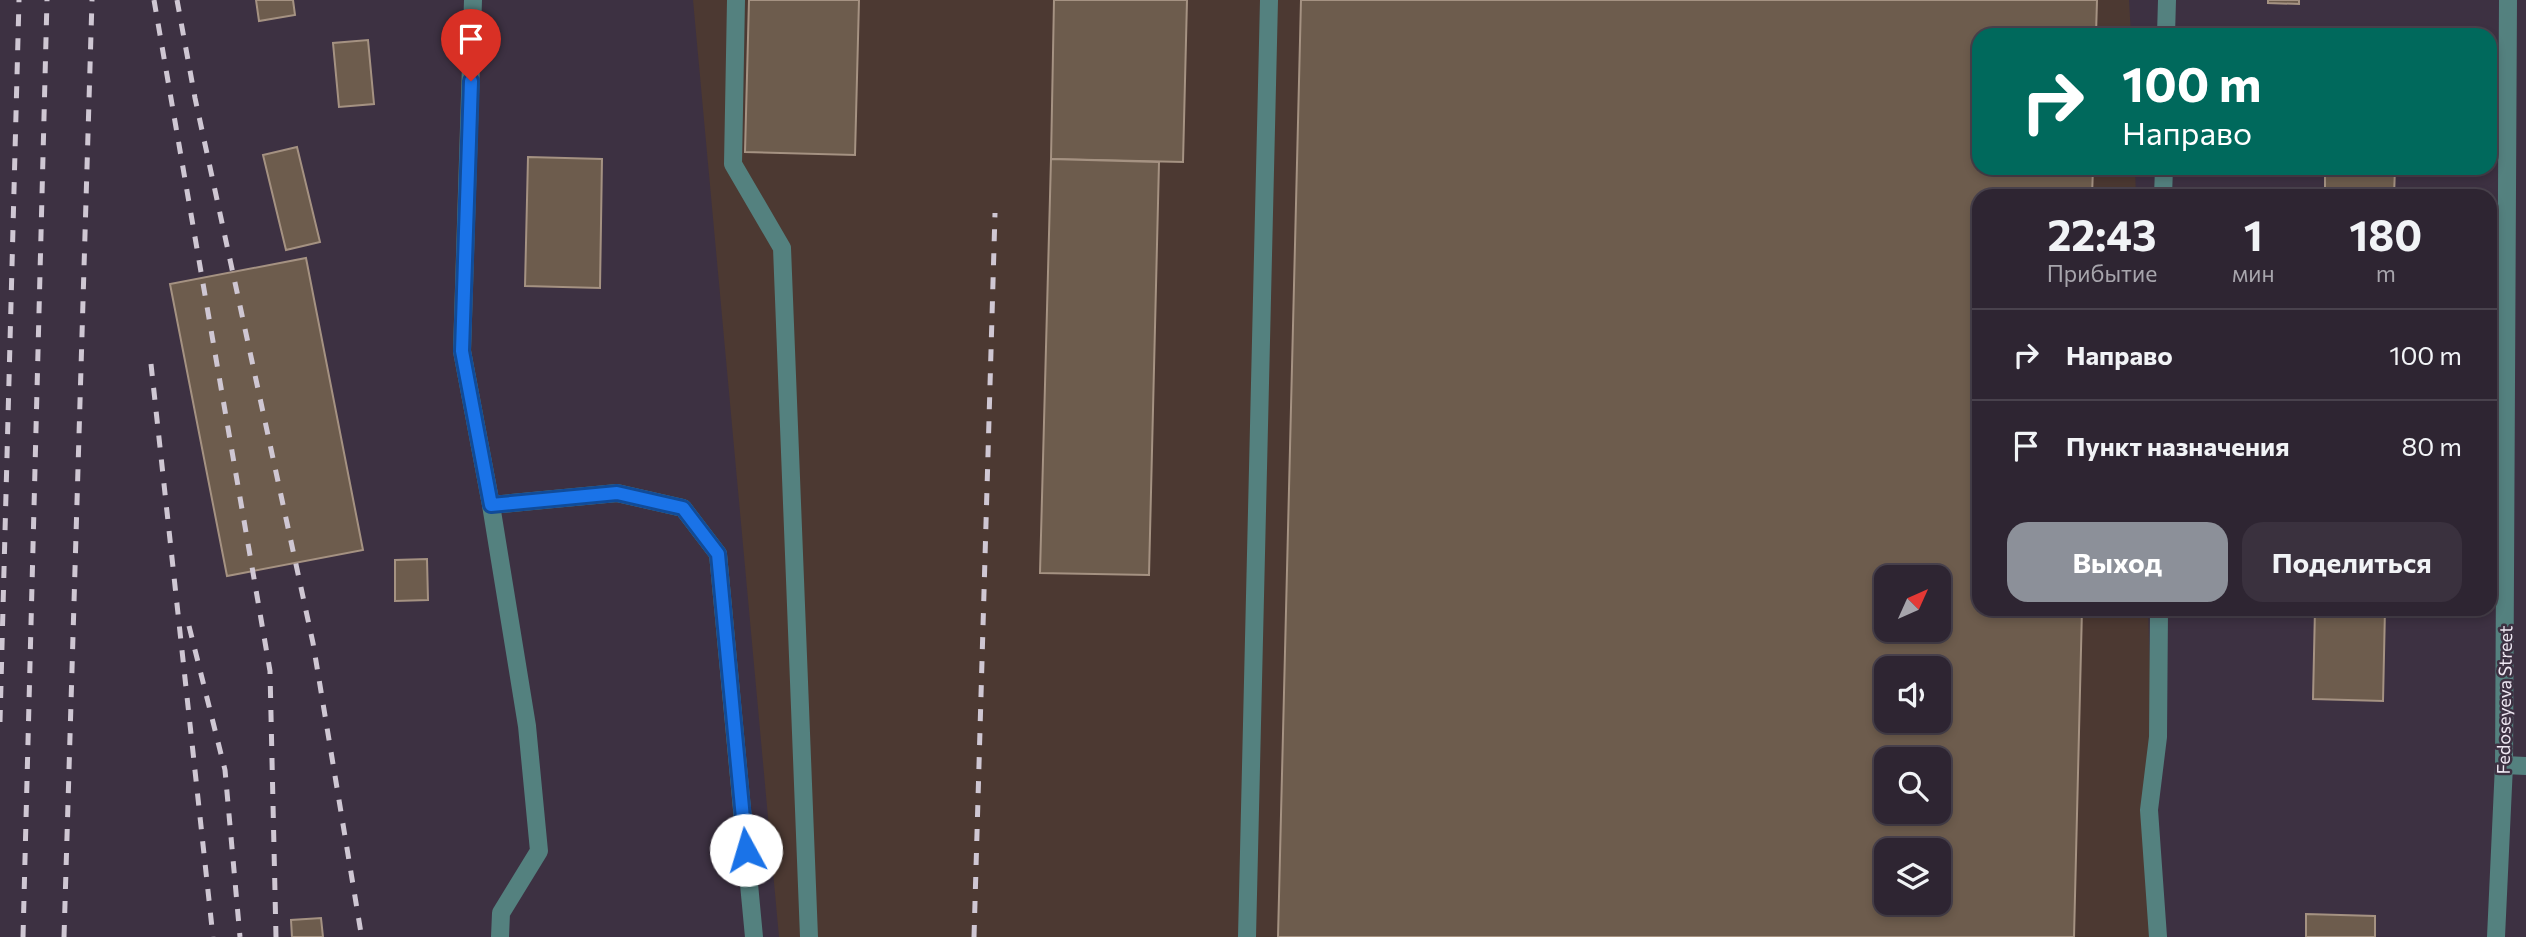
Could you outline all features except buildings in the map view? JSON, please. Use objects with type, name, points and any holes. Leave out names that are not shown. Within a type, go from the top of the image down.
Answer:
[{"type":"street","points":[[473,0],[462,351],[491,505],[527,726],[539,851],[501,913],[500,937]]},
{"type":"street","points":[[736,0],[733,164],[782,248],[808,937]]},
{"type":"street","points":[[1247,937],[1269,0]]},
{"type":"street","points":[[2166,28],[2167,0]]},
{"type":"street","name":"Fedoseyeva Street","points":[[2496,937],[2504,765],[2508,0]]},
{"type":"street","points":[[491,505],[617,493],[683,508],[718,554],[754,937]]},
{"type":"street","points":[[2158,937],[2149,810],[2158,737],[2159,616]]},
{"type":"street","points":[[2504,765],[2526,766]]},
{"type":"shaded area","points":[[693,0],[2129,0],[2131,28],[1972,28],[1972,175],[2135,175],[2136,189],[1972,189],[1972,616],[2148,616],[2159,937],[779,937]]},
{"type":"railway","points":[[0,722],[19,0]]},
{"type":"railway","points":[[23,937],[47,0]]},
{"type":"railway","points":[[64,937],[92,0]]},
{"type":"railway","points":[[154,0],[270,671],[276,937]]},
{"type":"railway","points":[[177,0],[195,98],[313,643],[361,933]]},
{"type":"railway","points":[[974,937],[995,213]]},
{"type":"railway","points":[[151,364],[213,937]]},
{"type":"railway","points":[[189,626],[225,770],[240,937]]},
{"type":"route","points":[[471,81],[462,351],[491,505],[617,493],[683,508],[718,554],[746,850]]}]
